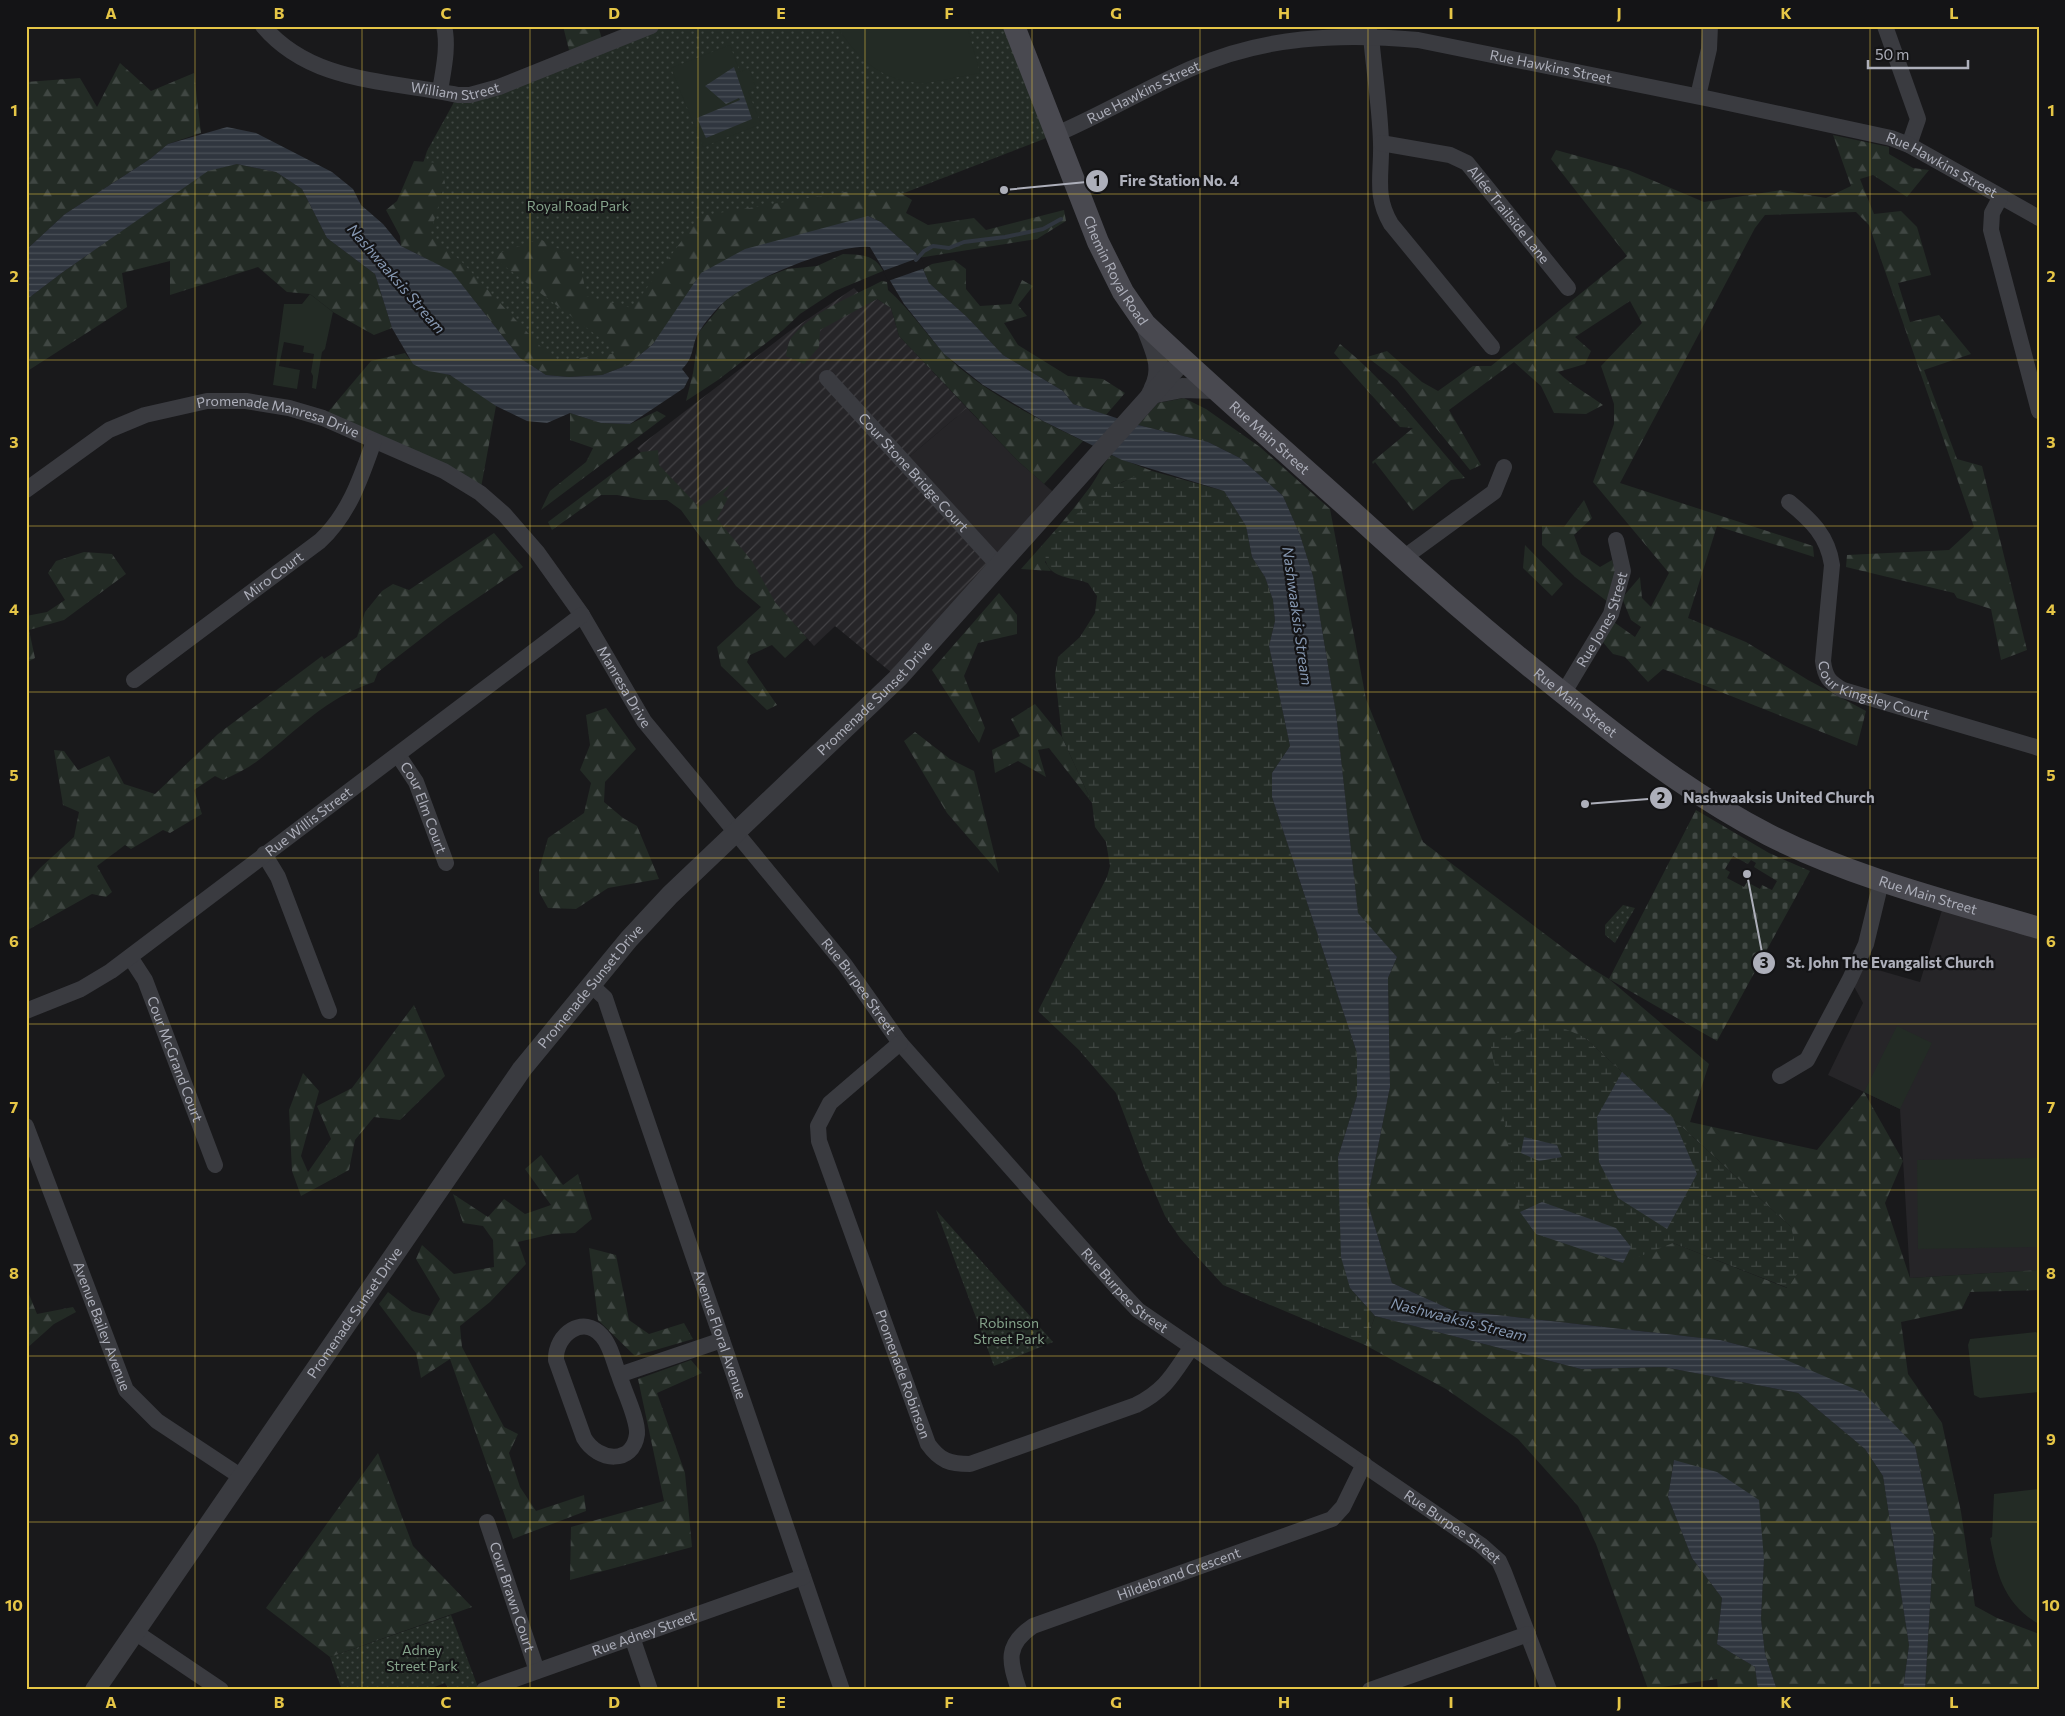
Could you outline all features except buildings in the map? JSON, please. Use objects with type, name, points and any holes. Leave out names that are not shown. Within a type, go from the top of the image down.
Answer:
[{"type":"main road","name":"Chemin Royal Road","points":[[1014,26],[1098,242],[1122,292],[1144,324],[1183,360]]},
{"type":"main road","name":"Rue Main Street","points":[[1183,360],[1402,559],[1563,694],[1647,760],[1702,798],[1768,834],[1816,857],[1881,882],[2039,928]]},
{"type":"street","name":"William Street","points":[[263,26],[285,49],[317,67],[458,95],[482,92],[651,26]]},
{"type":"street","points":[[440,91],[445,51],[444,26]]},
{"type":"street","points":[[1698,96],[1709,49],[1710,26]]},
{"type":"street","points":[[1885,26],[1918,119],[1909,145]]},
{"type":"street","points":[[1369,31],[1381,143],[1379,190],[1382,210],[1391,224],[1492,347]]},
{"type":"street","name":"Rue Hawkins Street","points":[[1057,134],[1168,79],[1228,55],[1293,40],[1369,31],[1698,96],[1891,138],[1909,145],[2000,198],[2039,218]]},
{"type":"street","name":"Allée Trailside Lane","points":[[1381,143],[1450,155],[1467,163],[1568,288]]},
{"type":"street","points":[[2000,198],[1992,213],[1991,230],[2039,411]]},
{"type":"street","points":[[1144,324],[1156,352],[1160,370],[1159,380],[1145,400]]},
{"type":"street","name":"Promenade Sunset Drive","points":[[95,1690],[240,1476],[522,1069],[590,984],[670,895],[898,678],[1145,400],[1183,360]]},
{"type":"street","name":"Cour Stone Bridge Court","points":[[827,378],[999,566]]},
{"type":"street","points":[[1145,400],[1182,388],[1216,389]]},
{"type":"street","name":"Promenade Manresa Drive","points":[[26,490],[109,430],[145,414],[207,401],[246,401],[288,408],[323,418],[444,471],[480,493],[504,514],[522,534]]},
{"type":"street","name":"Miro Court","points":[[134,680],[336,527],[346,510],[374,441]]},
{"type":"street","points":[[1402,559],[1494,492],[1504,467]]},
{"type":"street","name":"Cour Kingsley Court","points":[[1789,502],[1819,529],[1831,553],[1832,565],[1823,661],[1825,676],[1830,683],[1843,690],[2039,748]]},
{"type":"street","name":"Manresa Drive","points":[[522,534],[582,615],[644,721],[737,833]]},
{"type":"street","name":"Rue Jones Street","points":[[1563,694],[1611,614],[1623,571],[1616,540]]},
{"type":"street","name":"Rue Willis Street","points":[[26,1011],[81,988],[130,957],[582,615]]},
{"type":"street","name":"Cour Elm Court","points":[[398,755],[416,782],[446,863]]},
{"type":"street","name":"Rue Burpee Street","points":[[737,833],[750,852],[845,965],[900,1044],[1138,1310],[1481,1545],[1499,1561],[1549,1690]]},
{"type":"street","points":[[264,854],[278,877],[328,1011]]},
{"type":"street","points":[[1780,1076],[1807,1060],[1850,979],[1866,944],[1881,882]]},
{"type":"street","name":"Cour McGrand Court","points":[[130,957],[144,980],[214,1165]]},
{"type":"street","name":"Avenue Floral Avenue","points":[[590,984],[604,998],[842,1690]]},
{"type":"street","name":"Promenade Robinson","points":[[900,1044],[830,1103],[818,1126],[818,1141],[928,1444],[936,1455],[952,1464],[970,1464],[1136,1405],[1155,1396],[1191,1348]]},
{"type":"street","name":"Avenue Bailey Avenue","points":[[26,1126],[126,1390],[157,1421],[240,1476]]},
{"type":"street","points":[[585,1328],[594,1330],[602,1335],[607,1343],[619,1376],[637,1432],[635,1443],[629,1451],[619,1456],[608,1457],[598,1454],[589,1448],[584,1438],[556,1360],[556,1350],[559,1341],[574,1329],[585,1328]]},
{"type":"street","points":[[619,1376],[722,1340]]},
{"type":"street","name":"Hildebrand Crescent","points":[[1019,1690],[1012,1668],[1011,1654],[1015,1641],[1033,1626],[1332,1519],[1343,1507],[1364,1464]]},
{"type":"street","name":"Cour Brawn Court","points":[[487,1522],[537,1671]]},
{"type":"street","name":"Rue Adney Street","points":[[484,1690],[803,1576]]},
{"type":"street","points":[[136,1632],[221,1690]]},
{"type":"street","points":[[1370,1690],[1528,1634]]},
{"type":"street","points":[[632,1637],[650,1690]]},
{"type":"shaded area","points":[[854,288],[868,303],[877,299],[891,308],[899,336],[967,408],[904,461],[999,566],[898,678],[835,626],[814,646],[637,448],[787,333]]},
{"type":"shaded area","points":[[967,408],[1018,461],[1059,497],[999,566],[904,461]]},
{"type":"shaded area","points":[[1945,900],[2039,928],[2039,1270],[1910,1278],[1900,1109],[1828,1075],[1863,1003],[1850,979],[1857,964],[1920,982]]},
{"type":"green space","points":[[563,26],[598,26],[604,45],[571,58]]},
{"type":"green space","name":"Royal Road Park","points":[[651,26],[1014,26],[1057,134],[899,195],[868,216],[653,344],[569,377],[400,236],[427,151],[458,95]]},
{"type":"green space","points":[[837,26],[967,26],[980,73],[921,84],[894,78],[882,73],[862,58]]},
{"type":"green space","points":[[730,45],[740,72],[749,68],[756,88],[748,91],[761,124],[703,147],[671,68]]},
{"type":"green space","points":[[120,63],[151,91],[194,73],[201,133],[168,144],[150,159],[65,214],[26,250],[26,82],[80,78],[97,107]]},
{"type":"green space","points":[[1833,135],[1889,147],[1889,154],[1913,168],[1929,170],[1907,197],[1873,175],[1860,179],[1874,214],[1901,211],[1917,227],[1931,275],[1898,283],[1910,322],[1939,315],[1971,354],[1924,370],[1957,459],[1982,466],[2027,650],[2001,660],[1991,609],[1957,598],[1954,593],[1846,567],[1847,555],[1949,550],[1974,527],[1869,225],[1856,212],[1765,215],[1755,228],[1620,483],[1813,546],[1814,557],[1717,526],[1688,618],[1746,642],[1808,680],[1866,711],[1857,746],[1663,669],[1648,682],[1625,657],[1613,654],[1601,640],[1611,620],[1635,637],[1641,627],[1631,620],[1622,598],[1640,577],[1642,598],[1651,607],[1669,573],[1593,482],[1614,424],[1614,404],[1601,366],[1642,323],[1630,301],[1575,337],[1591,351],[1585,364],[1558,372],[1603,405],[1586,414],[1554,413],[1541,386],[1514,362],[1449,410],[1481,465],[1470,470],[1397,380],[1367,357],[1387,351],[1422,382],[1438,391],[1473,366],[1491,366],[1627,256],[1551,159],[1556,150],[1628,170],[1704,202],[1781,190],[1826,198],[1851,186]]},
{"type":"green space","points":[[414,161],[440,163],[445,183],[430,235],[461,261],[554,361],[620,353],[491,256],[540,239],[580,260],[586,296],[632,308],[700,216],[857,190],[896,190],[912,200],[906,213],[928,225],[974,218],[986,230],[1064,210],[1066,221],[1037,239],[918,258],[916,253],[881,222],[868,216],[701,273],[653,344],[628,365],[602,375],[569,377],[546,375],[520,358],[451,271],[401,246],[400,236],[386,210],[397,201]]},
{"type":"green space","points":[[237,164],[276,172],[302,189],[327,238],[375,274],[392,328],[374,335],[333,312],[310,294],[287,292],[258,267],[170,295],[170,261],[122,273],[127,307],[26,372],[26,300],[208,170]]},
{"type":"green space","points":[[843,254],[861,255],[871,258],[880,265],[883,271],[835,291],[800,314],[783,330],[718,380],[686,401],[693,373],[699,332],[724,302],[754,282],[787,269],[817,266]]},
{"type":"green space","points":[[954,260],[966,269],[966,289],[980,306],[1011,304],[1022,280],[1033,286],[1018,305],[1027,316],[1004,323],[1018,345],[1068,376],[1103,379],[1125,393],[1106,415],[1073,404],[1063,391],[1003,355],[967,317],[929,283],[923,269],[932,264]]},
{"type":"green space","points":[[882,281],[887,282],[888,290],[944,353],[974,379],[1010,403],[1083,441],[1044,484],[1018,461],[899,336],[891,308],[877,299],[820,330],[819,347],[804,364],[786,356],[791,339],[811,319]]},
{"type":"green space","points":[[310,294],[333,312],[325,349],[322,352],[316,389],[312,388],[313,376],[311,372],[314,354],[303,352],[304,346],[284,342],[279,366],[300,370],[297,389],[273,385],[284,304],[302,304]]},
{"type":"green space","points":[[1340,344],[1390,391],[1465,478],[1451,480],[1413,511],[1375,462],[1373,464],[1372,462],[1413,428],[1400,427],[1334,353]]},
{"type":"green space","points":[[405,353],[420,367],[455,378],[468,385],[496,406],[480,493],[323,418],[371,361]]},
{"type":"green space","points":[[1184,398],[1206,409],[1260,447],[1330,509],[1366,699],[1423,842],[1586,965],[1609,979],[1709,1064],[1690,1122],[1817,1150],[1864,1092],[1903,1161],[1885,1203],[1910,1278],[2039,1270],[2039,1290],[1970,1292],[1962,1309],[1901,1322],[1908,1374],[1942,1423],[1961,1512],[1975,1606],[1997,1618],[2039,1634],[2039,1690],[1925,1690],[1934,1537],[1915,1446],[1770,1353],[1720,1340],[1452,1310],[1392,1283],[1367,1201],[1390,1087],[1388,978],[1397,957],[1358,914],[1336,713],[1313,576],[1300,535],[1283,496],[1240,458],[1208,442],[1138,425],[1158,403]],"holes":[[[1584,1037],[1791,1227],[1787,1288],[1673,1243]]]},
{"type":"green space","points":[[657,411],[666,416],[541,510],[550,491],[586,462],[593,448],[570,440],[570,413],[601,423],[630,424]]},
{"type":"green space","points":[[658,450],[659,465],[699,507],[730,485],[723,495],[728,498],[717,519],[752,561],[775,602],[807,638],[785,658],[772,645],[750,655],[747,662],[777,705],[767,710],[721,666],[717,647],[761,607],[736,586],[681,510],[667,500],[644,500],[617,495],[601,495],[552,530],[548,522],[641,452]]},
{"type":"green space","points":[[1111,455],[1152,471],[1122,482],[1045,562],[1051,571],[1021,569],[1079,501]]},
{"type":"green space","points":[[1152,471],[1224,491],[1246,526],[1252,557],[1265,577],[1273,600],[1275,621],[1269,646],[1290,746],[1272,773],[1272,797],[1357,1053],[1357,1096],[1338,1157],[1350,1288],[1375,1316],[1365,1345],[1223,1285],[1180,1238],[1165,1216],[1145,1170],[1116,1093],[1079,1050],[1038,1011],[1107,877],[1110,866],[1106,842],[1095,827],[1092,803],[1062,737],[1055,675],[1058,657],[1080,637],[1095,613],[1097,596],[1088,583],[1053,572],[1049,568],[1046,557],[1049,545],[1058,532],[1071,519],[1100,496],[1123,482]]},
{"type":"green space","points":[[1584,500],[1592,518],[1574,535],[1581,554],[1600,567],[1612,560],[1617,575],[1608,602],[1575,577],[1542,545],[1542,526],[1564,527]]},
{"type":"green space","points":[[494,533],[523,567],[448,618],[378,672],[374,682],[327,705],[274,748],[238,773],[223,780],[215,776],[194,790],[202,814],[170,833],[163,830],[131,849],[125,845],[97,866],[112,892],[106,897],[92,894],[26,931],[26,884],[40,868],[74,837],[79,812],[63,805],[54,750],[64,751],[78,770],[109,756],[124,784],[155,794],[218,734],[322,656],[324,659],[357,637],[365,612],[382,591],[393,584],[409,590]]},
{"type":"green space","points":[[1525,545],[1563,584],[1552,596],[1523,568]]},
{"type":"green space","points":[[84,552],[112,554],[126,574],[64,620],[29,630],[35,658],[26,663],[26,616],[47,612],[65,600],[48,573],[56,561]]},
{"type":"green space","points":[[999,593],[1017,615],[1017,634],[978,643],[964,676],[985,728],[979,743],[932,670]]},
{"type":"green space","points":[[1035,704],[1062,737],[1092,803],[1049,748],[1038,750],[1046,777],[1018,761],[995,773],[992,750],[1020,736],[1011,719]]},
{"type":"green space","points":[[606,708],[636,749],[605,782],[604,802],[623,818],[637,826],[659,879],[608,888],[576,909],[548,908],[539,892],[539,870],[548,838],[584,813],[591,783],[580,770],[590,745],[586,715]]},
{"type":"green space","points":[[915,732],[950,759],[974,771],[999,873],[947,813],[904,741]]},
{"type":"green space","points":[[1696,810],[1769,853],[1810,871],[1717,1041],[1609,979]],"holes":[[[1733,856],[1748,864],[1751,860],[1756,863],[1754,867],[1777,881],[1772,890],[1762,885],[1760,889],[1747,882],[1744,887],[1727,878],[1730,872],[1725,869]]]},
{"type":"green space","points":[[1623,905],[1635,908],[1615,943],[1605,935],[1605,925]]},
{"type":"green space","points":[[414,1005],[445,1076],[400,1120],[374,1117],[355,1140],[349,1170],[301,1196],[292,1171],[289,1110],[303,1073],[319,1091],[301,1156],[308,1172],[331,1139],[317,1106],[352,1088]]},
{"type":"green space","points":[[1549,1022],[1584,1037],[1791,1227],[1801,1268],[1788,1288],[1673,1243],[1623,1263],[1536,1234],[1520,1212],[1490,1041]]},
{"type":"green space","points":[[1897,1026],[1932,1043],[1900,1109],[1864,1092]]},
{"type":"green space","points":[[541,1155],[563,1185],[578,1174],[592,1219],[575,1233],[552,1234],[518,1242],[526,1264],[490,1302],[460,1326],[462,1347],[504,1427],[518,1434],[509,1453],[520,1487],[536,1511],[584,1495],[586,1511],[513,1539],[450,1359],[421,1378],[416,1353],[379,1304],[388,1292],[412,1311],[430,1316],[440,1299],[416,1259],[422,1245],[454,1274],[494,1267],[493,1240],[483,1226],[463,1223],[453,1194],[488,1217],[504,1199],[525,1214],[551,1205],[525,1169]]},
{"type":"green space","points":[[2039,1158],[2039,1247],[1918,1249],[1917,1160]]},
{"type":"green space","name":"Robinson Street Park","points":[[936,1210],[1053,1342],[994,1366]]},
{"type":"green space","points":[[589,1248],[616,1255],[629,1320],[649,1334],[684,1323],[693,1339],[635,1356],[598,1320]]},
{"type":"green space","points":[[26,1287],[37,1314],[73,1307],[76,1312],[54,1324],[26,1349]]},
{"type":"green space","points":[[1375,1316],[1581,1369],[1664,1367],[1798,1393],[1865,1449],[1883,1476],[1909,1645],[1903,1690],[1777,1690],[1765,1654],[1761,1619],[1764,1559],[1674,1460],[1668,1497],[1692,1558],[1722,1598],[1717,1644],[1755,1667],[1758,1690],[1718,1690],[1717,1679],[1648,1689],[1596,1544],[1578,1506],[1518,1439],[1446,1389],[1365,1345]]},
{"type":"green space","points":[[2036,1332],[2039,1335],[2039,1392],[1980,1398],[1974,1395],[1968,1345],[1970,1339]]},
{"type":"green space","points":[[691,1360],[702,1373],[657,1393],[685,1473],[692,1547],[570,1580],[571,1527],[664,1501],[638,1379]]},
{"type":"green space","points":[[378,1453],[413,1546],[472,1607],[330,1657],[266,1608]]},
{"type":"green space","points":[[2039,1489],[2039,1624],[2027,1616],[2010,1598],[1999,1576],[1990,1538],[1992,1537],[1994,1494]]},
{"type":"green space","name":"Adney Street Park","points":[[451,1615],[479,1690],[449,1690],[445,1683],[426,1690],[342,1690],[330,1657]]},
{"type":"water","points":[[734,67],[752,119],[706,138],[697,118],[740,100],[739,98],[726,104],[705,86]]},
{"type":"water","name":"Nashwaaksis Stream","points":[[227,127],[256,133],[332,172],[353,189],[361,205],[383,224],[401,246],[451,271],[520,358],[546,375],[569,377],[602,375],[628,365],[653,344],[701,273],[745,249],[868,216],[881,222],[916,253],[929,283],[967,317],[1003,355],[1063,391],[1073,404],[1138,425],[1208,442],[1240,458],[1283,496],[1300,535],[1313,576],[1336,713],[1358,913],[1397,957],[1388,978],[1390,1087],[1367,1201],[1392,1283],[1452,1310],[1720,1340],[1770,1353],[1864,1393],[1915,1446],[1934,1537],[1925,1690],[1903,1690],[1909,1645],[1883,1476],[1865,1449],[1798,1393],[1664,1367],[1581,1369],[1375,1316],[1350,1288],[1341,1257],[1338,1157],[1357,1096],[1357,1053],[1272,797],[1272,773],[1290,746],[1269,646],[1275,621],[1273,600],[1265,577],[1252,557],[1246,526],[1224,491],[1122,460],[1043,421],[983,385],[944,354],[904,304],[870,247],[856,247],[816,257],[773,274],[736,293],[718,308],[701,328],[689,360],[682,369],[689,378],[684,388],[630,424],[601,423],[570,413],[547,423],[527,421],[496,406],[450,375],[424,370],[413,364],[392,328],[375,274],[327,238],[302,189],[276,172],[237,164],[208,171],[26,300],[26,250],[65,214],[150,159],[168,144]]},
{"type":"water","points":[[1622,1072],[1673,1118],[1697,1174],[1667,1229],[1618,1198],[1599,1162],[1597,1117]]},
{"type":"water","points":[[1524,1137],[1557,1145],[1562,1157],[1539,1161],[1521,1153]]},
{"type":"water","points":[[1542,1202],[1616,1228],[1631,1247],[1623,1263],[1536,1234],[1520,1212]]},
{"type":"water","points":[[1674,1460],[1717,1472],[1759,1500],[1764,1559],[1761,1619],[1765,1654],[1777,1690],[1758,1690],[1755,1667],[1717,1644],[1722,1598],[1692,1558],[1668,1497]]},
{"type":"pier","points":[[921,257],[925,268],[888,281],[883,271]]},
{"type":"waterway","points":[[916,260],[924,251],[933,246],[949,248],[964,242],[1005,237],[1043,229],[1061,219]]},
{"type":"place","name":"Fire Station No. 4","points":[[1004,190]]},
{"type":"place","name":"Nashwaaksis United Church","points":[[1585,804]]},
{"type":"place","name":"St. John The Evangalist Church","points":[[1747,874]]}]
